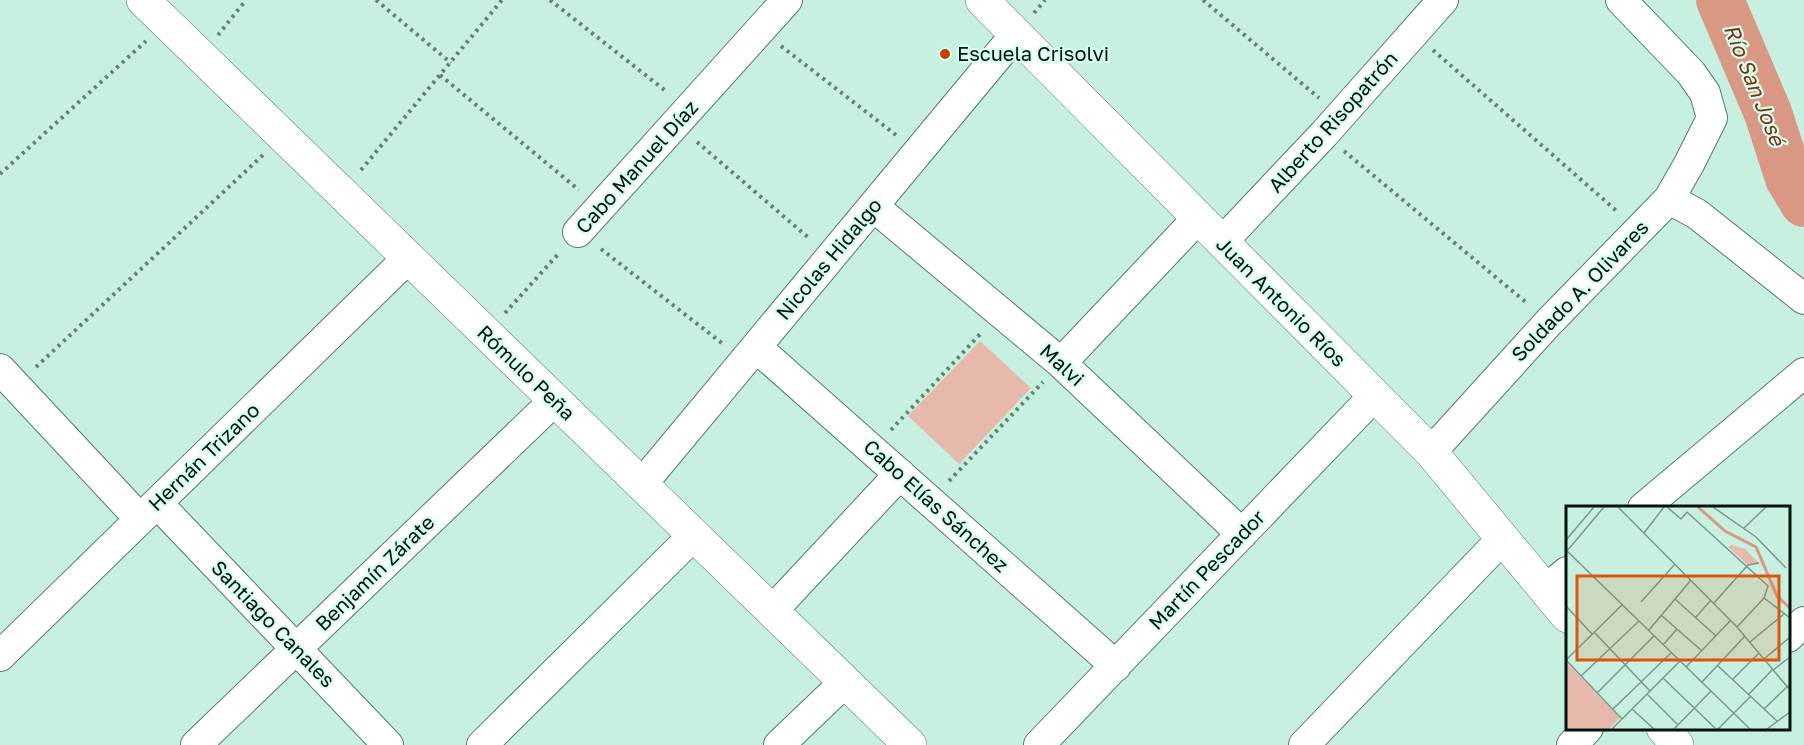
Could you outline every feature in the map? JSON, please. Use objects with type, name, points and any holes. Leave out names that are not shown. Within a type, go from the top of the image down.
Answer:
[{"type":"street","name":"Rómulo Peña","points":[[143,0],[910,745]]},
{"type":"street","name":"Cabo Manuel Díaz","points":[[578,232],[787,0]]},
{"type":"street","name":"Juan Antonio Ríos","points":[[982,0],[1431,452],[1503,538],[1556,581],[1566,613]]},
{"type":"street","name":"Alberto Risopatrón","points":[[1222,242],[1332,125],[1443,0]]},
{"type":"street","name":"Soldado A. Olivares","points":[[1431,452],[1549,322],[1669,199],[1712,118],[1705,93],[1691,73],[1621,0]]},
{"type":"street","name":"Nicolas Hidalgo","points":[[642,484],[1016,34]]},
{"type":"street","points":[[1669,199],[1696,214],[1804,299]]},
{"type":"street","name":"Malvi","points":[[873,206],[1061,363],[1242,534]]},
{"type":"street","points":[[1061,363],[1198,218]]},
{"type":"street","name":"Hernán Trizano","points":[[0,656],[408,258]]},
{"type":"street","name":"Cabo Elías Sánchez","points":[[750,354],[872,450],[1116,666]]},
{"type":"street","points":[[1645,506],[1804,373]]},
{"type":"street","name":"Santiago Canales","points":[[8,377],[296,648],[388,745]]},
{"type":"street","name":"Martín Pescador","points":[[1039,745],[1374,396]]},
{"type":"street","name":"Benjamín Zárate","points":[[196,745],[555,400]]},
{"type":"street","points":[[772,611],[900,474]]},
{"type":"street","points":[[482,745],[694,535]]},
{"type":"street","points":[[1304,745],[1503,538]]},
{"type":"street","points":[[1789,635],[1804,622]]},
{"type":"street","points":[[780,745],[845,682]]},
{"type":"street","points":[[1572,745],[1587,730]]},
{"type":"path","points":[[201,56],[246,0]]},
{"type":"path","points":[[376,0],[451,63]]},
{"type":"path","points":[[341,193],[502,0]]},
{"type":"path","points":[[550,0],[682,116],[831,256]]},
{"type":"path","points":[[1203,0],[1332,125],[1549,322]]},
{"type":"path","points":[[0,174],[166,22]]},
{"type":"path","points":[[760,29],[918,152]]},
{"type":"path","points":[[1413,33],[1638,229]]},
{"type":"path","points":[[440,75],[600,208]]},
{"type":"path","points":[[8,377],[283,136]]},
{"type":"path","points":[[578,232],[750,354]]},
{"type":"path","name":"Cabo Manuel Díaz","points":[[486,334],[578,232]]},
{"type":"path","points":[[872,450],[1001,312]]},
{"type":"path","points":[[930,502],[1061,363]]},
{"type":"shaded area","points":[[980,341],[1031,388],[959,464],[908,416]]},
{"type":"waterway","name":"Río San José","points":[[1720,0],[1768,113],[1789,178],[1804,203]]},
{"type":"place","name":"Escuela Crisolvi","points":[[945,54]]}]
